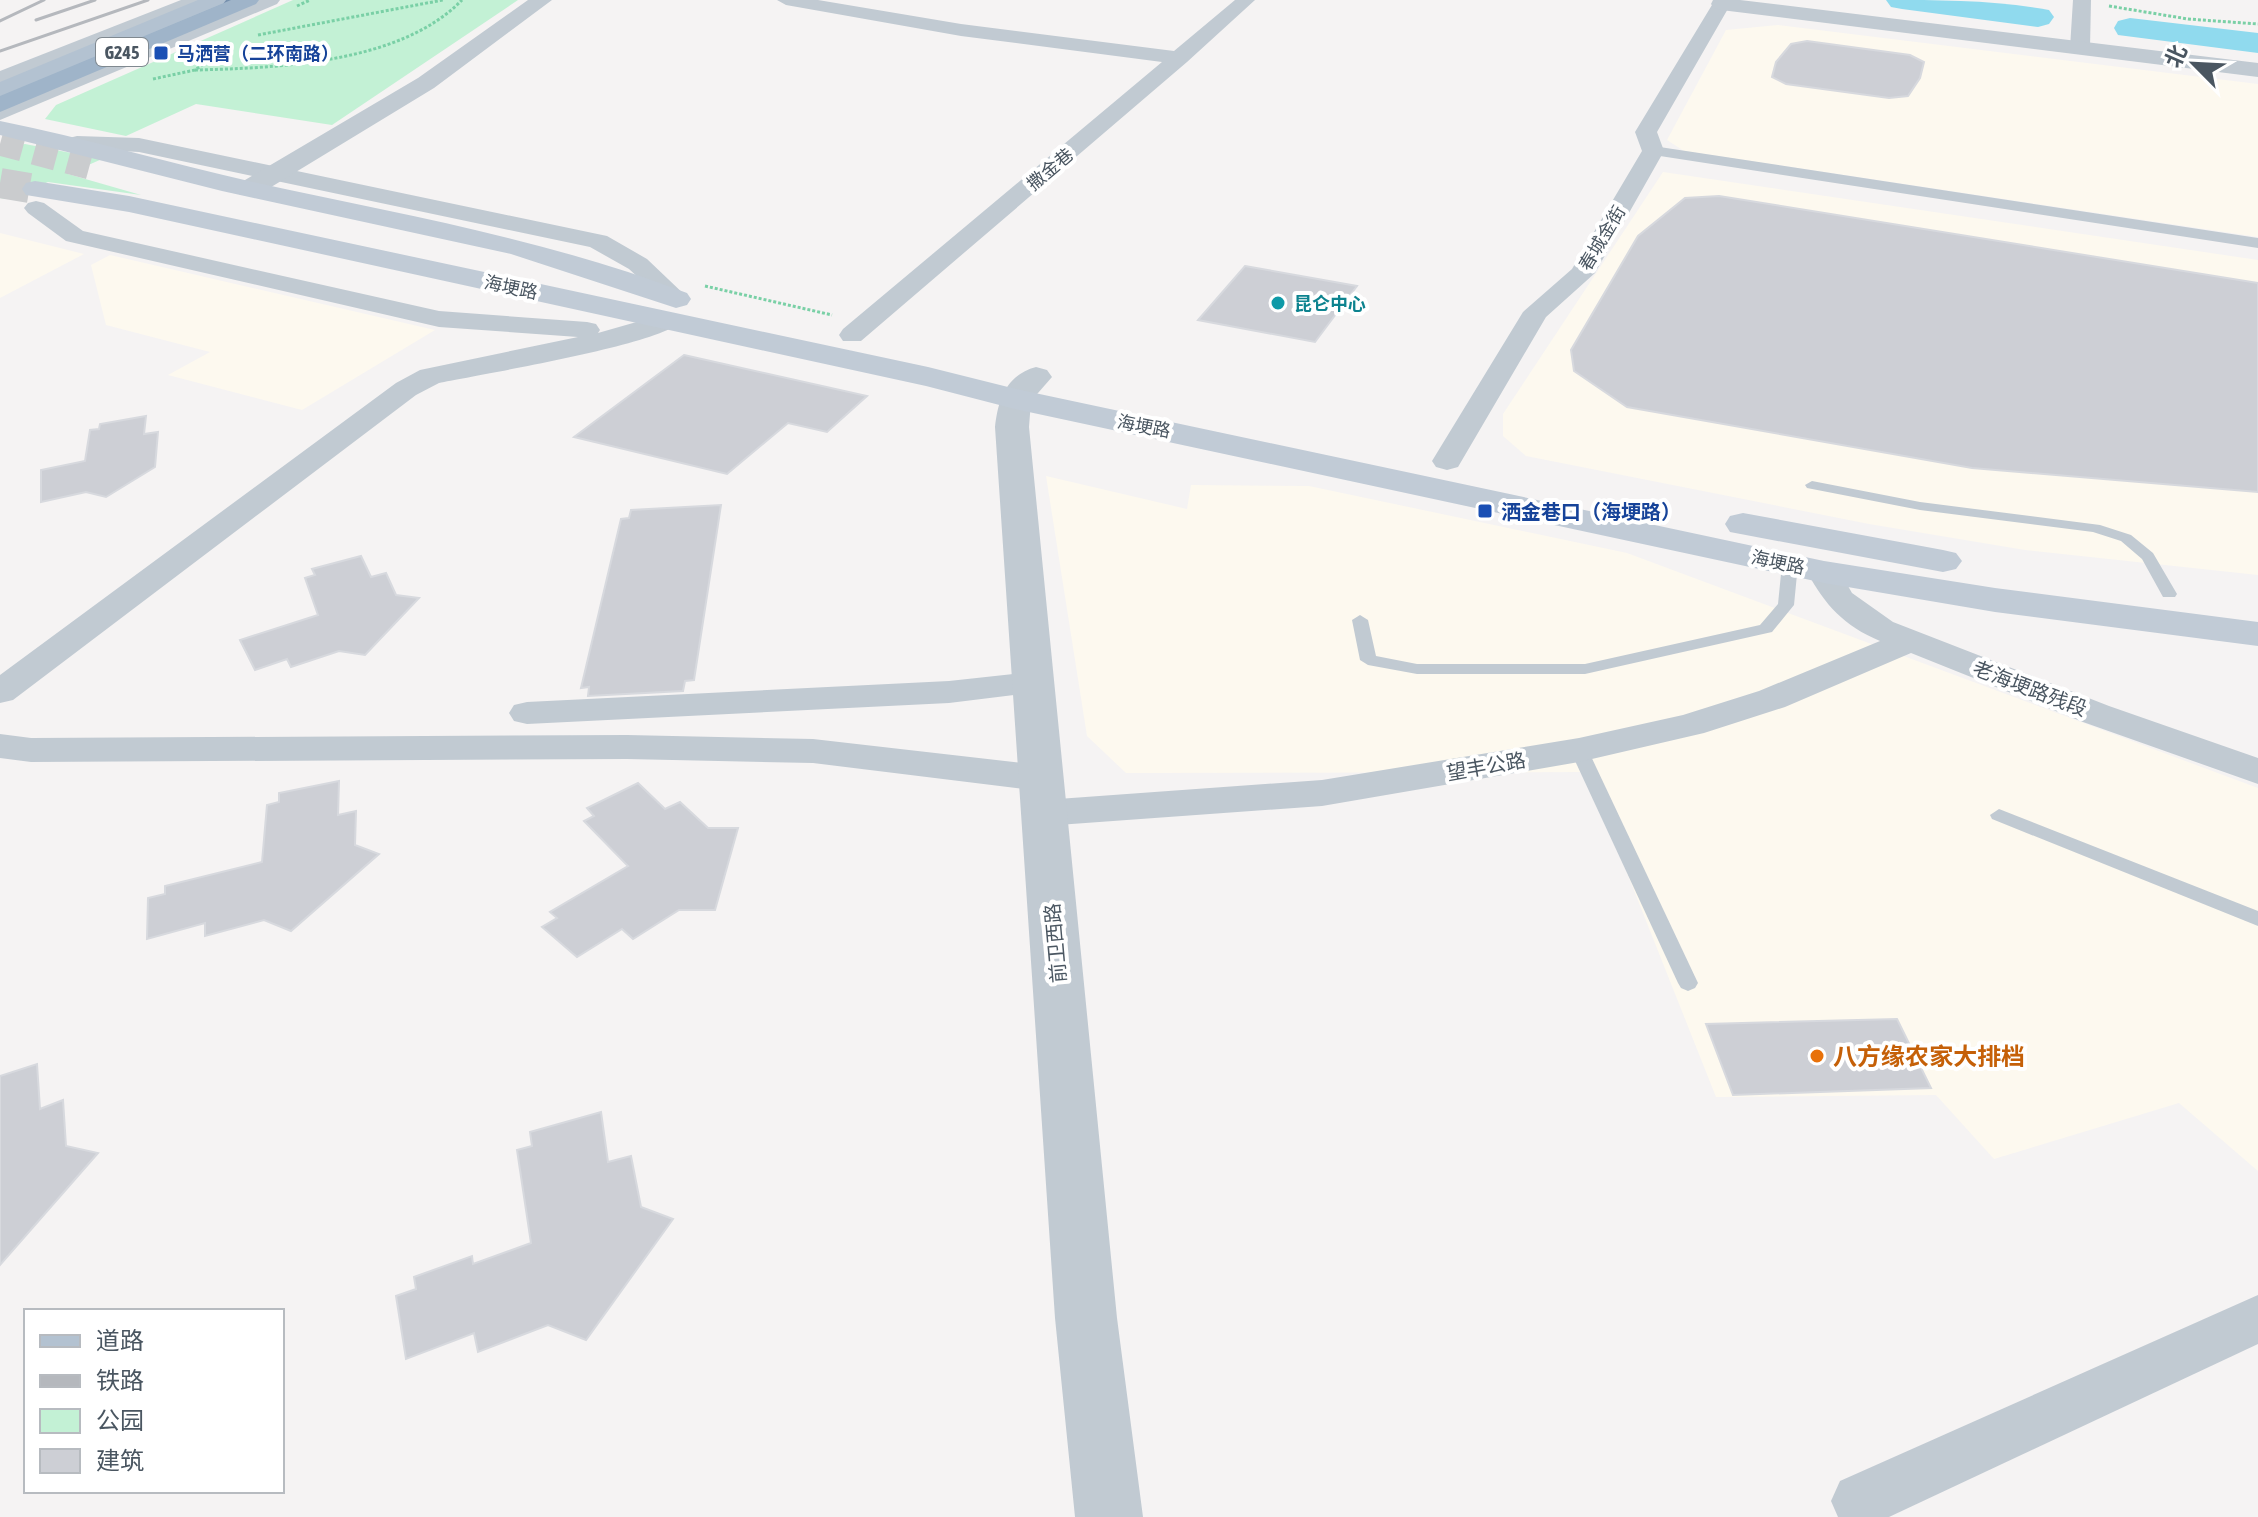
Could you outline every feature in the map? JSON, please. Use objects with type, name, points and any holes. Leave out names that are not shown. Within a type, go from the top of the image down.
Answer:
[{"type":"highway","points":[[0,103],[246,0]]},
{"type":"main road","name":"G245","points":[[0,88],[214,0]]},
{"type":"main road","points":[[0,128],[46,137],[83,156],[525,247],[621,276],[656,317]]},
{"type":"main road","points":[[0,144],[46,137]]},
{"type":"main road","name":"海埂路","points":[[83,156],[223,204],[656,317],[1026,388],[1447,461],[1699,516],[1897,553],[2169,594],[2258,604]]},
{"type":"main road","points":[[28,200],[459,299],[561,315],[656,317]]},
{"type":"main road","name":"海埂路","points":[[656,317],[852,335],[1026,388],[1807,568],[1995,600],[2258,634]]},
{"type":"street","points":[[0,78],[197,0]]},
{"type":"street","points":[[0,114],[271,0]]},
{"type":"street","points":[[249,189],[426,83],[542,0]]},
{"type":"street","points":[[786,0],[961,30],[1180,58]]},
{"type":"street","name":"撒金巷","points":[[852,335],[1246,0]]},
{"type":"street","points":[[2080,48],[2082,1]]},
{"type":"street","points":[[1723,2],[2258,70]]},
{"type":"street","name":"春城金街","points":[[1447,461],[1536,312],[1582,273],[1653,151],[1646,132],[1723,2]]},
{"type":"street","points":[[0,692],[406,389],[430,376],[656,317],[638,264],[598,241],[139,145],[83,156]]},
{"type":"street","points":[[1653,151],[2258,243]]},
{"type":"street","name":"前卫西路","points":[[1026,388],[1012,427],[1086,1318],[1109,1517]]},
{"type":"street","name":"老海埂路残段","points":[[1807,568],[1839,599],[1881,629],[2096,714],[2258,772]]},
{"type":"street","name":"望丰公路","points":[[0,746],[31,750],[627,747],[813,751],[1042,795],[1322,793],[1579,750],[1691,725],[1772,699],[1910,641]]},
{"type":"street","points":[[527,713],[949,692],[1033,683]]},
{"type":"street","points":[[1860,1501],[2258,1319]]},
{"type":"lane","points":[[1812,485],[1908,504],[2095,528],[2126,538],[2148,556],[2169,594]]},
{"type":"lane","points":[[1360,620],[1368,660],[1417,669],[1585,669],[1766,629],[1786,605],[1807,568]]},
{"type":"lane","points":[[1579,750],[1688,983]]},
{"type":"lane","points":[[1999,815],[2258,919]]},
{"type":"path","points":[[257,35],[443,0]]},
{"type":"path","points":[[195,70],[271,66],[364,50],[433,26],[456,11],[462,0]]},
{"type":"path","points":[[2082,1],[2188,19],[2258,24]]},
{"type":"shaded area","points":[[1778,25],[2258,84],[2258,237],[1684,151],[1667,140],[1726,30]]},
{"type":"shaded area","points":[[1663,172],[2258,260],[2258,575],[2025,550],[1869,524],[1526,456],[1503,436],[1503,414]]},
{"type":"shaded area","points":[[0,233],[84,254],[0,298]]},
{"type":"shaded area","points":[[110,255],[435,330],[302,410],[168,375],[210,352],[106,325],[91,265]]},
{"type":"shaded area","points":[[1046,476],[1187,509],[1191,485],[1309,486],[1627,553],[2258,788],[2258,1171],[2179,1103],[1994,1159],[1936,1095],[1716,1097],[1587,772],[1126,773],[1087,736]]},
{"type":"green space","points":[[293,0],[518,0],[332,125],[196,104],[126,136],[45,119],[56,105]]},
{"type":"green space","points":[[25,144],[102,159],[68,174],[141,195],[48,182],[7,199],[0,198],[0,148]]},
{"type":"building","points":[[1807,41],[1910,55],[1924,62],[1920,78],[1908,96],[1889,98],[1786,84],[1772,77],[1776,62],[1791,44]]},
{"type":"building","points":[[1719,196],[2258,283],[2258,492],[1972,468],[1627,407],[1574,371],[1571,350],[1638,236],[1685,198]]},
{"type":"building","name":"昆仑中心","points":[[1245,266],[1357,286],[1315,342],[1198,320]]},
{"type":"building","points":[[684,355],[867,396],[827,432],[788,423],[727,474],[574,437]]},
{"type":"building","points":[[146,416],[144,434],[158,432],[155,467],[106,497],[86,492],[41,502],[41,470],[85,461],[90,430],[99,429],[100,424]]},
{"type":"building","points":[[721,505],[694,680],[685,681],[683,691],[588,696],[589,687],[581,688],[621,519],[629,518],[631,510]]},
{"type":"building","points":[[361,556],[371,577],[386,573],[396,595],[419,598],[365,655],[339,651],[291,667],[287,659],[255,670],[240,640],[318,615],[305,578],[315,575],[312,569]]},
{"type":"building","points":[[339,781],[338,815],[356,811],[355,845],[379,854],[291,931],[264,920],[205,936],[205,923],[147,939],[148,898],[165,894],[165,886],[262,862],[267,805],[279,802],[279,793]]},
{"type":"building","points":[[638,783],[665,809],[680,802],[708,828],[738,828],[715,910],[679,910],[633,939],[622,929],[577,957],[542,927],[557,918],[550,912],[628,866],[584,821],[594,816],[587,808]]},
{"type":"building","name":"八方缘农家大排档","points":[[1897,1019],[1931,1088],[1733,1095],[1706,1024]]},
{"type":"building","points":[[37,1064],[40,1109],[63,1100],[66,1146],[98,1153],[0,1265],[0,1076]]},
{"type":"building","points":[[601,1112],[608,1162],[631,1156],[641,1207],[673,1219],[586,1340],[548,1325],[478,1352],[474,1333],[406,1359],[396,1296],[416,1289],[414,1277],[472,1256],[473,1264],[531,1243],[517,1150],[532,1146],[530,1132]]},
{"type":"waterway","points":[[1902,0],[2038,17]]},
{"type":"waterway","points":[[2130,28],[2258,43]]},
{"type":"tunnel","points":[[0,144],[89,168]]},
{"type":"tunnel","points":[[0,183],[35,189]]},
{"type":"railway","points":[[0,21],[44,0]]},
{"type":"railway","points":[[36,20],[95,0]]},
{"type":"railway","points":[[0,51],[148,0]]},
{"type":"place","name":"马洒营（二环南路）","points":[[161,53]]},
{"type":"place","name":"昆仑中心","points":[[1278,303]]},
{"type":"place","name":"洒金巷口（海埂路）","points":[[1485,511]]},
{"type":"place","name":"八方缘农家大排档","points":[[1817,1056]]}]
